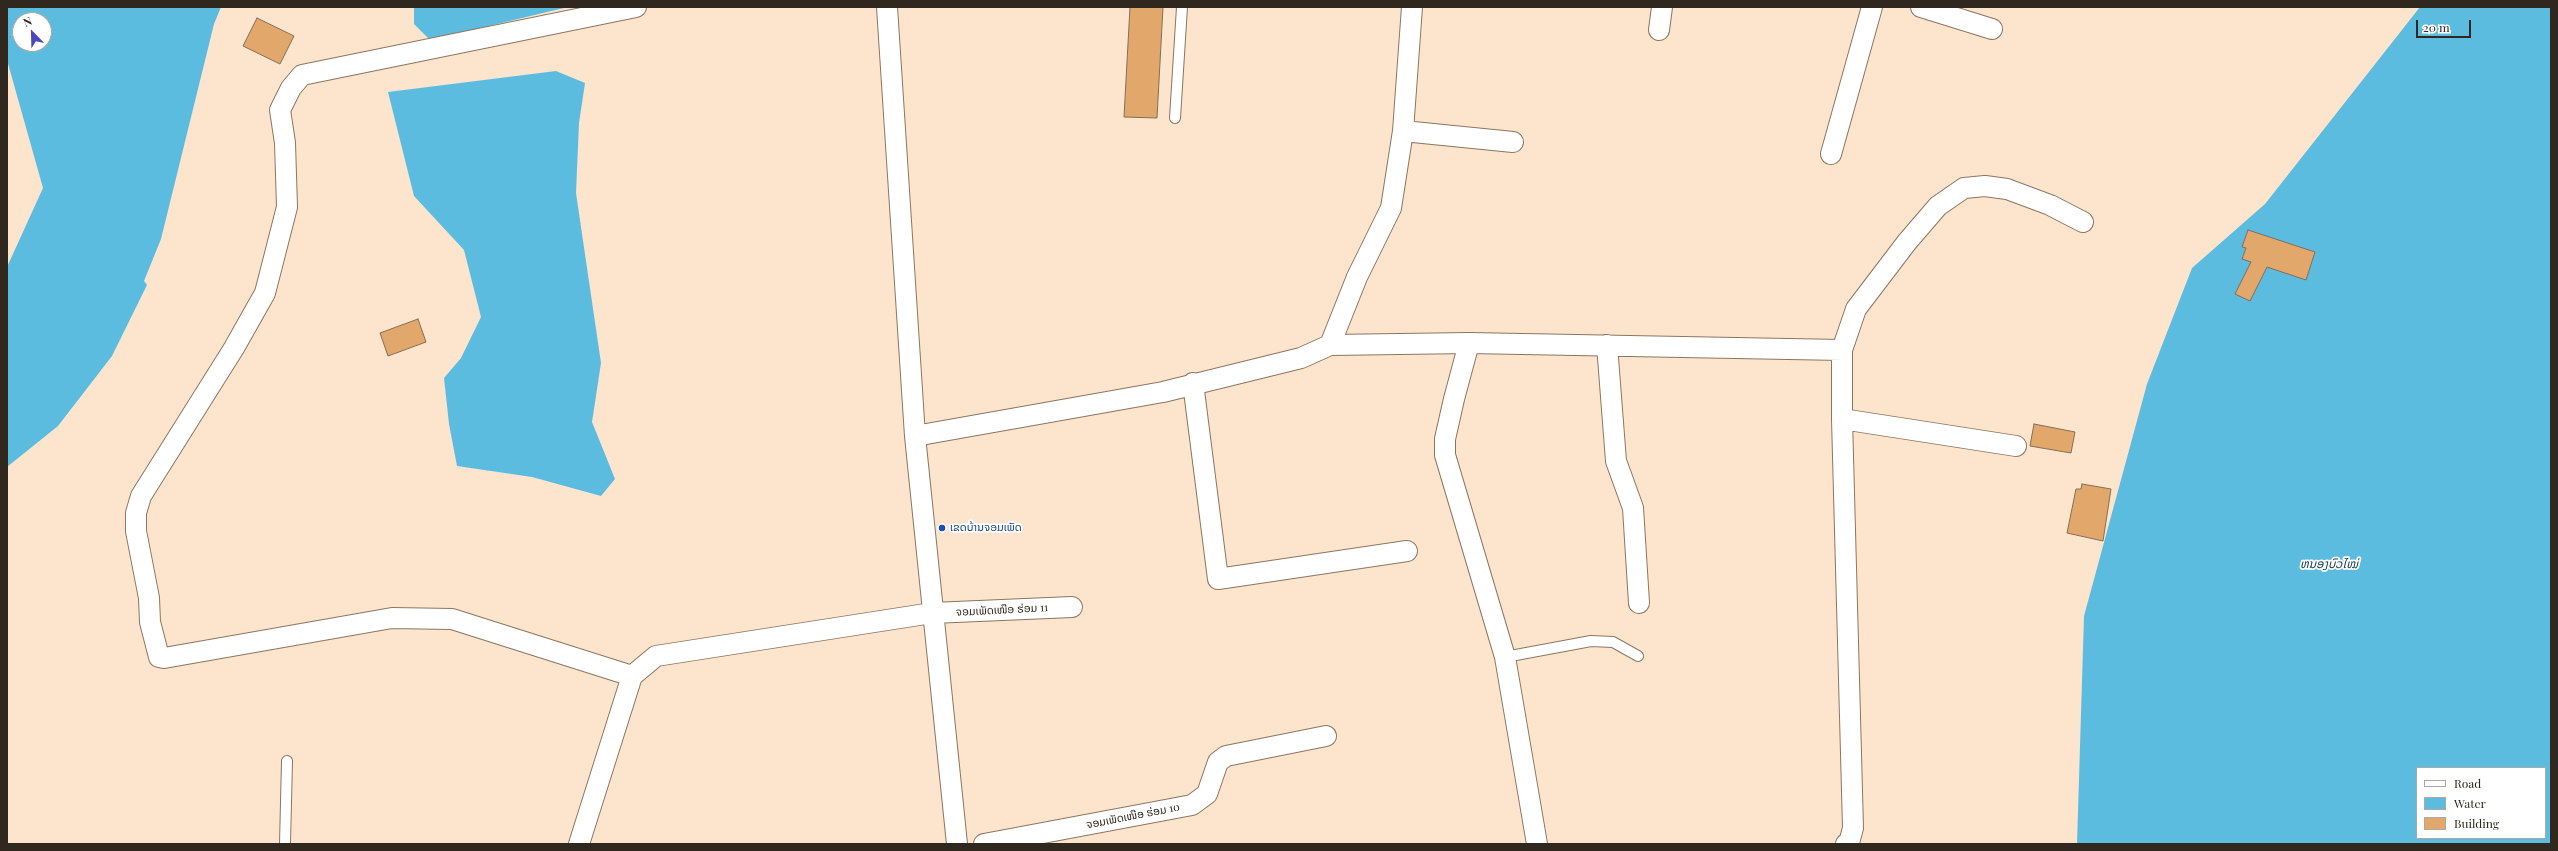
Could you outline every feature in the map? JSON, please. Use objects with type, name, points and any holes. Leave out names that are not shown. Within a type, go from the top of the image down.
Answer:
[{"type":"street","points":[[579,844],[632,676],[452,619],[392,618],[164,658],[159,657],[150,622],[149,598],[136,531],[136,513],[141,496],[234,348],[265,293],[287,207],[285,143],[280,110],[291,88],[302,75],[636,7]]},
{"type":"street","points":[[887,7],[915,436],[932,613],[957,844]]},
{"type":"street","points":[[1330,345],[1356,277],[1391,208],[1403,131],[1412,7]]},
{"type":"street","points":[[1660,30],[1662,7]]},
{"type":"street","points":[[1831,154],[1872,7]]},
{"type":"street","points":[[1921,7],[1992,29]]},
{"type":"street","points":[[1403,131],[1513,142]]},
{"type":"street","points":[[1848,843],[1853,828],[1842,419],[1842,350],[1856,309],[1907,242],[1938,206],[1964,188],[1985,186],[2007,189],[2050,205],[2083,222]]},
{"type":"street","points":[[915,436],[1163,392],[1193,383],[1301,358],[1330,345],[1469,343],[1842,350]]},
{"type":"street","points":[[1469,343],[1454,399],[1444,448],[1505,657],[1537,844]]},
{"type":"street","points":[[1607,345],[1616,461],[1633,508],[1639,603]]},
{"type":"street","points":[[1193,383],[1218,579],[1407,551]]},
{"type":"street","points":[[1842,419],[2016,446]]},
{"type":"street","name":"ຈອມເພັດເໜືອ ຮ່ອມ 11","points":[[632,676],[656,656],[932,613],[1072,607]]},
{"type":"street","name":"ຈອມເພັດເໜືອ ຮ່ອມ 10","points":[[984,844],[1192,805],[1206,794],[1218,762],[1226,756],[1326,736]]},
{"type":"lane","points":[[1175,118],[1182,7]]},
{"type":"lane","points":[[1505,657],[1591,641],[1613,642],[1638,656]]},
{"type":"lane","points":[[285,844],[287,761]]},
{"type":"water","points":[[7,7],[221,7],[214,24],[161,239],[144,281],[147,285],[112,356],[58,426],[7,467],[7,267],[43,188],[7,60]]},
{"type":"water","points":[[414,7],[564,8],[430,40],[414,24]]},
{"type":"water","name":"ຫນອງບົວໄໝ່","points":[[2420,7],[2551,7],[2551,844],[2077,844],[2084,616],[2147,384],[2192,268],[2265,204]]},
{"type":"water","points":[[556,71],[585,83],[579,123],[576,193],[601,363],[592,422],[615,479],[601,496],[532,477],[457,466],[449,424],[444,378],[461,358],[481,317],[464,250],[414,196],[388,92]]},
{"type":"building","points":[[1130,7],[1163,7],[1157,118],[1124,117]]},
{"type":"building","points":[[257,18],[294,36],[280,64],[243,46]]},
{"type":"building","points":[[2248,230],[2315,252],[2306,280],[2267,267],[2250,301],[2235,294],[2251,262],[2242,259],[2246,248],[2242,247]]},
{"type":"building","points":[[418,319],[426,342],[388,356],[380,333]]},
{"type":"building","points":[[2034,424],[2075,432],[2071,453],[2030,446]]},
{"type":"building","points":[[2082,484],[2111,489],[2103,541],[2067,533],[2076,489],[2081,489]]},
{"type":"place","name":"ເຂດບ້ານຈອມເພັດ","points":[[942,528]]}]
